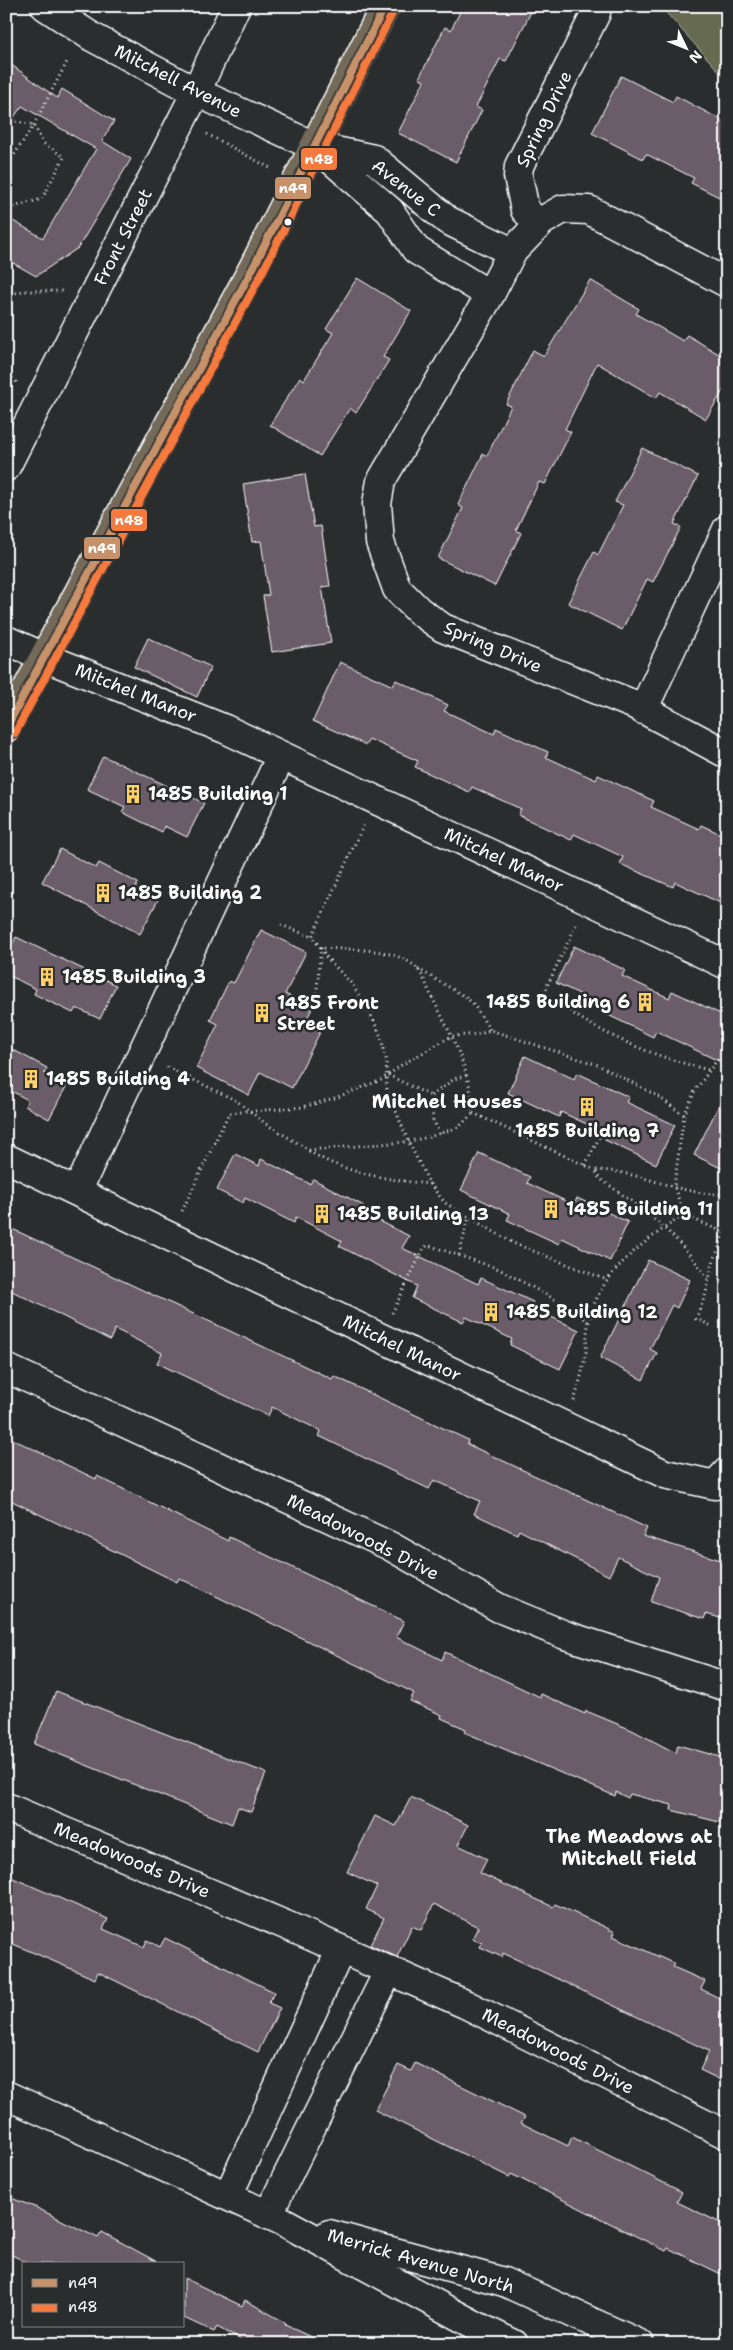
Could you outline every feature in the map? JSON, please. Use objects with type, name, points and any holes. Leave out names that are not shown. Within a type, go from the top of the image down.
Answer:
[{"type":"main road","points":[[6,728],[254,266],[385,6]]},
{"type":"street","name":"Mitchell Avenue","points":[[45,6],[92,37],[196,92],[316,146]]},
{"type":"street","name":"Front Street","points":[[6,467],[196,92],[236,6]]},
{"type":"street","name":"Spring Drive","points":[[539,224],[525,210],[518,176],[519,166],[596,13]]},
{"type":"street","name":"Avenue C","points":[[316,146],[374,159],[448,220],[512,252]]},
{"type":"street","name":"Avenue C","points":[[316,146],[390,211],[416,250],[490,295]]},
{"type":"street","name":"Spring Drive","points":[[727,283],[589,210],[563,209],[539,224],[512,252],[490,295],[381,482],[377,504],[380,542],[397,589],[419,611],[443,628],[643,710],[727,754]]},
{"type":"street","points":[[643,710],[727,529]]},
{"type":"street","name":"Mitchel Manor","points":[[6,640],[225,729],[727,965]]},
{"type":"street","points":[[76,1192],[281,756]]},
{"type":"street","name":"Mitchel Manor","points":[[6,1158],[665,1474],[715,1485],[727,1472]]},
{"type":"street","name":"Meadowoods Drive","points":[[6,1368],[390,1546],[499,1608],[565,1635],[727,1687]]},
{"type":"street","name":"Meadowoods Drive","points":[[6,1807],[466,2004],[727,2135]]},
{"type":"street","points":[[228,2196],[341,1949]]},
{"type":"street","points":[[275,2218],[388,1970]]},
{"type":"street","name":"Merrick Avenue North","points":[[6,2095],[275,2218],[514,2344]]},
{"type":"street","name":"Merrick Avenue North","points":[[275,2218],[504,2282],[640,2344]]},
{"type":"path","points":[[6,167],[34,125],[68,60]]},
{"type":"path","points":[[6,119],[34,125],[44,143],[64,157],[42,199],[6,209]]},
{"type":"path","points":[[6,296],[23,291],[67,291]]},
{"type":"path","points":[[6,370],[20,386]]},
{"type":"path","points":[[312,937],[364,823],[362,818]]},
{"type":"path","points":[[588,900],[547,986],[546,993],[549,998],[602,1033],[668,1060],[708,1070]]},
{"type":"path","points":[[281,925],[312,937],[327,958],[352,984],[372,1017],[381,1037],[388,1075],[387,1089],[408,1141],[430,1184],[445,1203],[514,1243],[607,1280]]},
{"type":"path","points":[[321,948],[384,953],[397,957],[466,997],[474,1005],[490,1030],[598,1066],[656,1095],[684,1115]]},
{"type":"path","points":[[316,998],[321,948]]},
{"type":"path","points":[[417,969],[452,1036],[468,1075],[473,1113]]},
{"type":"path","points":[[179,1218],[229,1113],[302,1107],[362,1089],[452,1036],[480,1034],[490,1030]]},
{"type":"path","points":[[723,1232],[684,1215],[674,1186],[684,1115],[708,1070],[727,1046]]},
{"type":"path","points":[[166,1067],[237,1101],[322,1159],[374,1175],[430,1184]]},
{"type":"path","points":[[388,1075],[431,1096]]},
{"type":"path","points":[[431,1096],[454,1079],[468,1075]]},
{"type":"path","points":[[431,1096],[433,1120],[440,1134]]},
{"type":"path","points":[[308,1150],[408,1141],[440,1134],[459,1127],[473,1113]]},
{"type":"path","points":[[473,1113],[595,1170],[699,1193],[727,1194]]},
{"type":"path","points":[[585,1166],[601,1134]]},
{"type":"path","points":[[595,1170],[599,1178],[666,1227],[692,1255],[708,1279]]},
{"type":"path","points":[[564,1426],[572,1407],[582,1372],[588,1322],[607,1280],[649,1238],[684,1215]]},
{"type":"path","points":[[459,1255],[469,1217]]},
{"type":"path","points":[[710,1325],[696,1319],[706,1292],[708,1279],[723,1232],[727,1225]]},
{"type":"path","points":[[380,1338],[424,1248],[433,1246],[500,1270],[567,1306],[588,1322]]},
{"type":"green space","points":[[660,6],[727,6],[727,80]]},
{"type":"building","points":[[463,6],[534,6],[506,61],[500,59],[476,107],[482,110],[456,162],[398,133],[424,81],[419,78],[445,27],[451,30]]},
{"type":"building","points":[[6,61],[57,98],[62,89],[114,121],[102,141],[131,159],[78,248],[36,276],[6,259],[6,217],[43,238],[96,149],[22,106],[6,128]]},
{"type":"building","points":[[621,76],[673,102],[676,96],[727,123],[727,201],[691,183],[694,178],[646,154],[643,159],[592,133]]},
{"type":"building","points":[[357,278],[411,311],[383,357],[389,360],[356,413],[350,408],[320,456],[270,425],[300,377],[304,380],[333,333],[326,329]]},
{"type":"building","points":[[590,280],[639,309],[636,314],[683,341],[687,335],[727,359],[727,384],[706,419],[660,392],[656,398],[597,363],[565,429],[571,432],[545,484],[539,482],[516,530],[521,533],[495,586],[438,558],[463,508],[458,505],[483,454],[487,456],[511,406],[506,404],[533,350],[544,356]]},
{"type":"building","points":[[642,448],[698,476],[674,524],[681,527],[653,582],[647,579],[622,630],[568,603],[594,552],[598,555],[623,505],[615,502]]},
{"type":"building","points":[[305,474],[314,527],[321,526],[330,586],[322,587],[331,643],[272,652],[263,596],[269,595],[261,541],[252,542],[243,484]]},
{"type":"building","points":[[148,638],[211,667],[197,697],[134,667]]},
{"type":"building","points":[[340,662],[393,686],[396,680],[448,705],[444,711],[494,734],[496,728],[548,752],[546,757],[596,780],[598,775],[654,801],[651,807],[699,829],[701,825],[727,837],[727,906],[675,882],[673,887],[620,864],[623,857],[574,834],[571,840],[518,815],[521,809],[472,787],[469,792],[415,767],[418,761],[369,739],[366,745],[313,721]]},
{"type":"building","name":"1485 Building 1","points":[[103,756],[204,803],[187,837],[164,826],[162,832],[122,812],[125,807],[87,789]]},
{"type":"building","name":"1485 Building 2","points":[[60,849],[96,868],[99,863],[138,883],[135,889],[158,900],[140,934],[42,882]]},
{"type":"building","name":"1485 Front Street","points":[[261,930],[306,952],[285,994],[313,1007],[307,1018],[323,1026],[292,1088],[260,1072],[249,1095],[196,1068],[218,1024],[210,1020],[229,981],[234,983]]},
{"type":"building","name":"1485 Building 3","points":[[16,937],[116,985],[100,1019],[76,1008],[73,1013],[34,994],[36,989],[6,974],[6,957]]},
{"type":"building","name":"1485 Building 6","points":[[574,946],[625,970],[622,976],[669,998],[672,991],[727,1017],[727,1065],[656,1031],[653,1037],[602,1012],[605,1006],[556,983]]},
{"type":"building","name":"1485 Building 4","points":[[6,1046],[47,1068],[44,1073],[67,1085],[49,1119],[25,1106],[28,1100],[6,1088]]},
{"type":"building","name":"1485 Building 7","points":[[525,1056],[574,1079],[577,1073],[629,1097],[626,1102],[675,1125],[656,1164],[605,1140],[608,1134],[561,1112],[559,1117],[508,1093]]},
{"type":"building","points":[[727,1089],[727,1171],[694,1155]]},
{"type":"building","name":"1485 Building 11","points":[[479,1153],[530,1177],[527,1183],[574,1205],[577,1198],[628,1222],[610,1261],[562,1238],[559,1244],[507,1220],[510,1214],[461,1190]]},
{"type":"building","points":[[235,1154],[259,1166],[261,1159],[310,1184],[313,1179],[364,1206],[362,1212],[409,1236],[402,1248],[478,1284],[481,1278],[533,1302],[530,1307],[579,1330],[560,1369],[510,1345],[512,1339],[466,1317],[463,1322],[412,1298],[417,1286],[339,1246],[342,1241],[296,1217],[294,1223],[245,1198],[243,1203],[217,1190]]},
{"type":"building","points":[[6,1226],[332,1379],[334,1376],[468,1440],[467,1444],[647,1528],[643,1536],[727,1562],[727,1620],[706,1614],[704,1619],[651,1602],[659,1577],[618,1557],[609,1576],[519,1530],[517,1534],[474,1514],[480,1501],[434,1480],[429,1489],[319,1436],[321,1431],[272,1407],[268,1416],[157,1363],[162,1353],[115,1329],[110,1340],[6,1288]]},
{"type":"building","points":[[648,1260],[690,1280],[677,1308],[672,1305],[650,1349],[657,1353],[643,1380],[600,1358]]},
{"type":"building","points":[[6,1436],[96,1479],[97,1476],[228,1541],[229,1537],[404,1621],[396,1637],[442,1660],[445,1652],[540,1697],[541,1694],[585,1714],[586,1711],[632,1730],[676,1753],[678,1745],[727,1759],[727,1824],[671,1810],[672,1805],[630,1794],[628,1798],[616,1792],[615,1796],[464,1732],[466,1729],[441,1718],[442,1715],[410,1701],[414,1693],[179,1578],[177,1582],[6,1498]]},
{"type":"building","points":[[56,1691],[266,1773],[251,1812],[238,1807],[232,1824],[34,1744]]},
{"type":"building","points":[[411,1797],[468,1825],[458,1845],[487,1859],[480,1873],[553,1907],[555,1904],[603,1926],[615,1932],[613,1936],[675,1964],[673,1967],[705,1981],[701,1989],[727,2002],[727,2083],[700,2070],[709,2051],[503,1953],[502,1957],[480,1947],[482,1943],[472,1939],[478,1927],[434,1904],[421,1930],[412,1926],[397,1957],[370,1945],[384,1918],[366,1909],[377,1886],[347,1872],[375,1816],[396,1826]]},
{"type":"building","points":[[6,1875],[108,1919],[103,1929],[144,1947],[147,1940],[160,1947],[165,1938],[274,1992],[269,2003],[280,2008],[258,2052],[98,1972],[95,1979],[6,1941]]},
{"type":"building","points":[[415,2063],[525,2117],[521,2123],[568,2146],[572,2137],[682,2192],[677,2202],[727,2226],[727,2277],[668,2248],[666,2251],[511,2174],[509,2177],[375,2110],[398,2065],[411,2071]]},
{"type":"building","points":[[6,2196],[37,2208],[98,2238],[102,2232],[157,2262],[26,2262],[6,2252]]},
{"type":"building","points":[[185,2278],[242,2306],[245,2300],[286,2323],[285,2325],[326,2344],[248,2344],[217,2327],[214,2332],[185,2318]]},
{"type":"transit line","name":"n49","points":[[6,728],[254,266],[385,6]]},
{"type":"transit line","name":"n48","points":[[15,733],[263,271],[394,10]]},
{"type":"place","name":"1485 Building 1","points":[[133,794]]},
{"type":"place","name":"1485 Building 2","points":[[103,893]]},
{"type":"place","name":"1485 Building 3","points":[[47,977]]},
{"type":"place","name":"1485 Building 6","points":[[645,1002]]},
{"type":"place","name":"1485 Front Street","points":[[262,1013]]},
{"type":"place","name":"1485 Building 4","points":[[31,1079]]},
{"type":"place","name":"1485 Building 7","points":[[587,1107]]},
{"type":"place","name":"1485 Building 11","points":[[551,1209]]},
{"type":"place","name":"1485 Building 13","points":[[322,1214]]},
{"type":"place","name":"1485 Building 12","points":[[491,1312]]},
{"type":"district","name":"Mitchel Houses","points":[[447,1101]]},
{"type":"district","name":"The Meadows at Mitchell Field","points":[[629,1847]]}]
